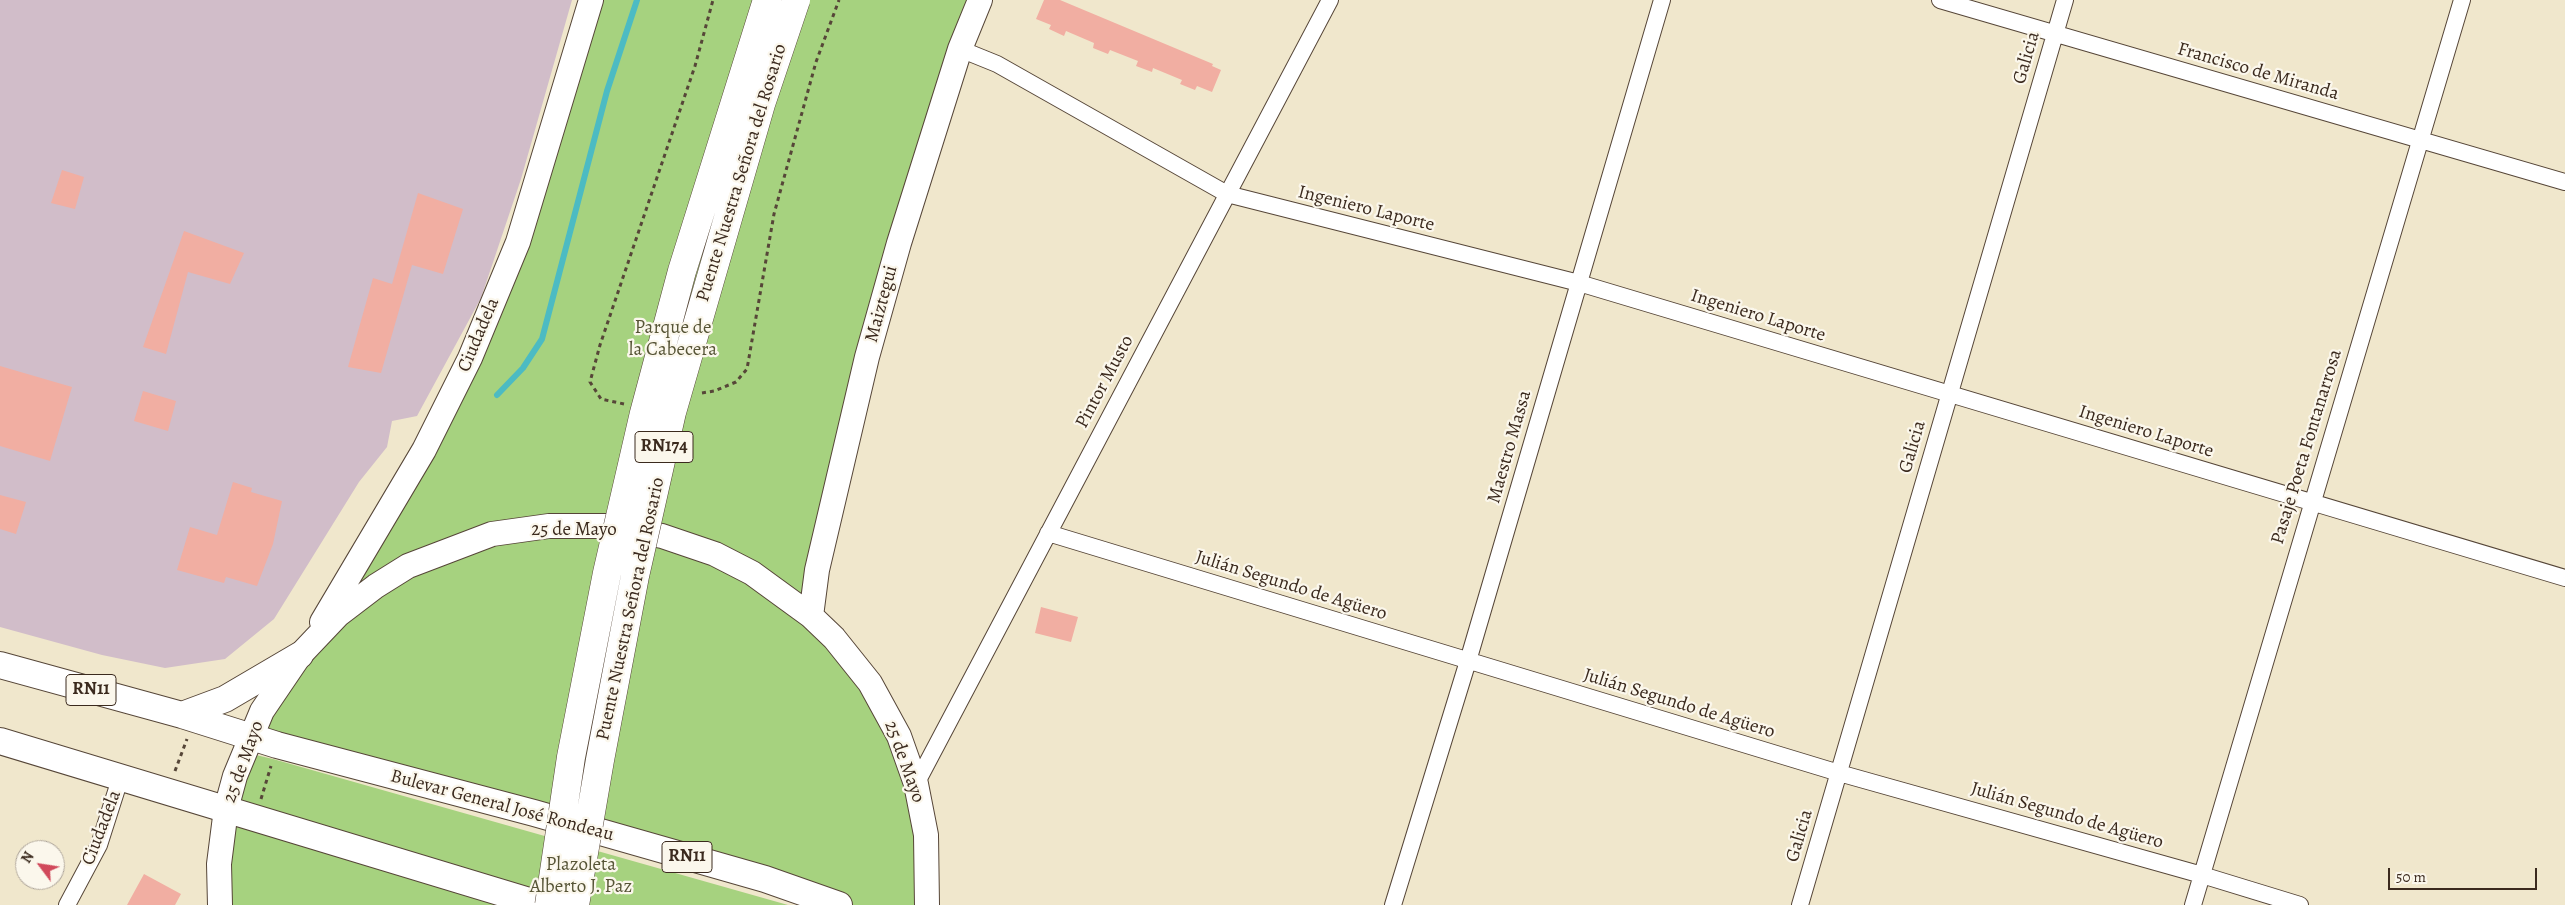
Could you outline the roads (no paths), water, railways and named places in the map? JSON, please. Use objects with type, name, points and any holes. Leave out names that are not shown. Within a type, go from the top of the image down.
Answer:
[{"type":"highway","name":"Puente Nuestra Señora del Rosario","points":[[549,905],[572,757],[607,573],[644,413],[682,271],[767,0]]},
{"type":"highway","name":"Puente Nuestra Señora del Rosario","points":[[575,905],[635,576],[672,412],[758,114],[796,0]]},
{"type":"main road","name":"Ciudadela","points":[[304,650],[424,450],[470,358],[518,242],[591,0]]},
{"type":"main road","name":"Maiztegui","points":[[811,616],[817,570],[867,357],[899,243],[960,49],[980,0]]},
{"type":"main road","name":"25 de Mayo","points":[[220,905],[219,864],[226,809],[235,776],[250,737],[262,711],[304,650],[338,615],[376,586],[408,566],[492,534],[549,526],[610,526],[662,536],[715,554],[752,573],[811,616],[834,638],[870,683],[899,736],[916,784],[926,835],[927,905]]},
{"type":"main road","points":[[185,725],[304,650]]},
{"type":"main road","name":"RN11","points":[[0,665],[185,725],[250,737]]},
{"type":"main road","name":"Bulevar General José Rondeau","points":[[250,737],[563,822],[765,880],[839,905]]},
{"type":"main road","points":[[0,741],[121,776],[542,905]]},
{"type":"street","name":"Pintor Musto","points":[[916,784],[1330,0]]},
{"type":"street","name":"Maestro Massa","points":[[1393,905],[1468,661],[1662,0]]},
{"type":"street","name":"Francisco de Miranda","points":[[1940,0],[2565,182]]},
{"type":"street","name":"Galicia","points":[[1800,905],[2065,0]]},
{"type":"street","name":"Pasaje Poeta Fontanarrosa","points":[[2193,905],[2462,0]]},
{"type":"street","name":"Ingeniero Laporte","points":[[960,49],[997,64],[1227,194],[1579,283],[2565,578]]},
{"type":"street","name":"Julián Segundo de Agüero","points":[[1048,533],[1839,773],[2202,874],[2300,905]]},
{"type":"street","name":"Ciudadela","points":[[66,905],[99,845],[121,776]]},
{"type":"waterway","points":[[497,395],[523,368],[542,339],[607,91],[637,0]]},
{"type":"park label","name":"Parque de la Cabecera","points":[[673,339]]},
{"type":"park label","name":"Plazoleta Alberto J. Paz","points":[[581,876]]}]
